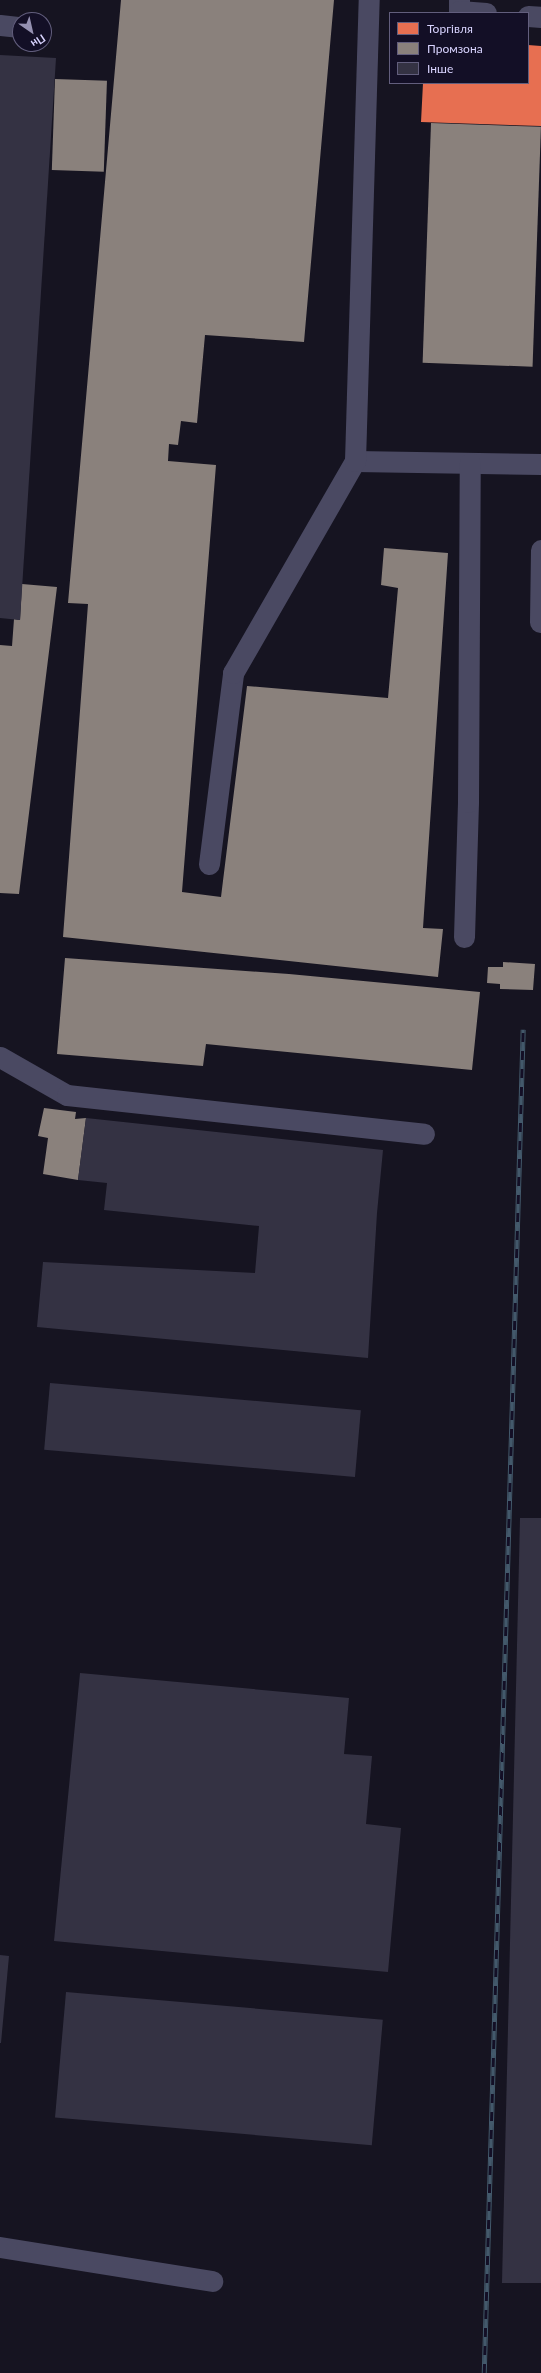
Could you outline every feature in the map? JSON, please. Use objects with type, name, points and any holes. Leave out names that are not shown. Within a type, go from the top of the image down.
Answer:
[{"type":"lane","points":[[209,864],[232,673],[355,461],[369,0]]},
{"type":"lane","points":[[459,0],[459,11],[472,12]]},
{"type":"lane","points":[[529,16],[541,17]]},
{"type":"lane","points":[[0,25],[12,26]]},
{"type":"lane","points":[[355,461],[541,464]]},
{"type":"lane","points":[[464,937],[470,463]]},
{"type":"lane","points":[[540,622],[541,550]]},
{"type":"lane","points":[[0,1057],[67,1095],[424,1134]]},
{"type":"lane","points":[[0,2247],[212,2281]]},
{"type":"building: Торгівля","points":[[529,45],[541,46],[541,126],[421,122],[423,84],[529,84]]},
{"type":"building: Промзона","points":[[121,0],[334,0],[304,342],[205,335],[197,423],[181,421],[178,445],[169,444],[168,461],[216,465],[182,892],[221,897],[247,686],[388,698],[398,588],[381,585],[384,548],[448,553],[423,928],[443,929],[438,977],[63,937],[88,604],[68,603]]},
{"type":"building: Промзона","points":[[55,79],[107,81],[104,172],[52,170]]},
{"type":"building: Промзона","points":[[431,123],[541,127],[533,367],[423,363]]},
{"type":"building: Промзона","points":[[22,584],[57,587],[19,894],[0,893],[0,645],[12,646],[14,619],[20,620]]},
{"type":"building: Промзона","points":[[65,958],[289,974],[480,992],[472,1070],[206,1044],[203,1066],[57,1054]]},
{"type":"building: Промзона","points":[[503,962],[535,964],[533,990],[500,989],[500,984],[487,983],[488,967],[503,967]]},
{"type":"building: Промзона","points":[[44,1108],[76,1112],[75,1119],[86,1118],[78,1180],[43,1174],[48,1138],[38,1136]]},
{"type":"building: Інше","points":[[0,55],[56,58],[20,620],[0,618]]},
{"type":"building: Інше","points":[[86,1118],[383,1150],[377,1213],[368,1358],[37,1327],[43,1262],[255,1273],[259,1226],[104,1210],[107,1183],[78,1180]]},
{"type":"building: Інше","points":[[50,1383],[361,1410],[355,1477],[44,1450]]},
{"type":"building: Інше","points":[[520,1518],[541,1518],[541,2283],[502,2283]]},
{"type":"building: Інше","points":[[80,1673],[349,1698],[344,1754],[372,1756],[366,1824],[401,1828],[388,1972],[54,1941]]},
{"type":"building: Інше","points":[[0,1955],[9,1956],[1,2043],[0,2043]]},
{"type":"building: Інше","points":[[66,1992],[383,2020],[372,2145],[55,2118]]},
{"type":"railway","points":[[484,2373],[523,1030]]}]
